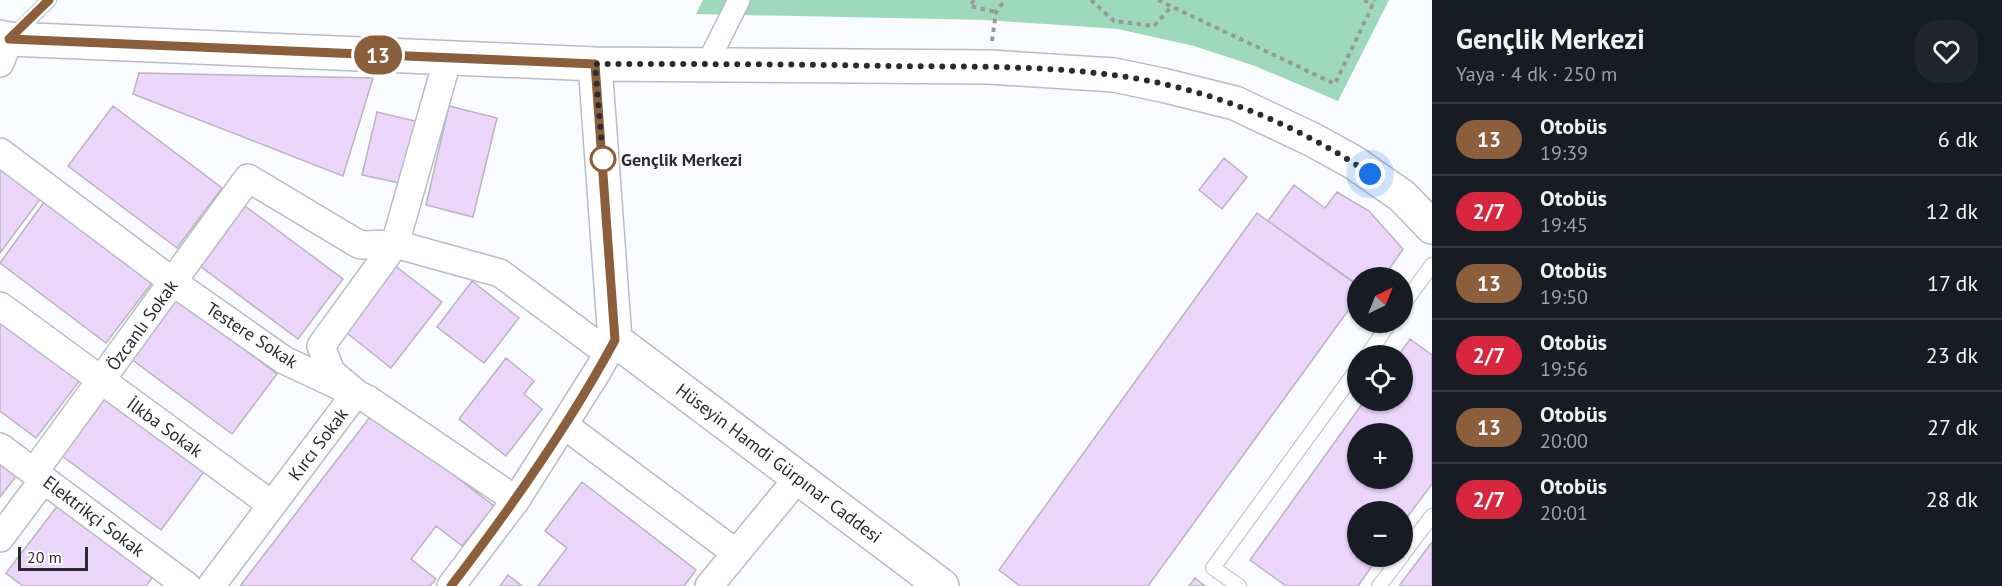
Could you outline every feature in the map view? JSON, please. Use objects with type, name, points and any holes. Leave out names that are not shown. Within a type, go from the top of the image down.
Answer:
[{"type":"street","points":[[707,64],[739,0]]},
{"type":"street","points":[[3,46],[595,64],[989,67],[1114,75],[1234,103],[1313,140],[1353,162],[1402,196],[1432,227]]},
{"type":"street","points":[[448,58],[395,244],[500,273],[611,346]]},
{"type":"street","points":[[452,586],[516,500],[611,346],[595,64]]},
{"type":"street","name":"Testere Sokak","points":[[0,152],[173,282],[284,360],[356,393],[516,500]]},
{"type":"street","name":"Özcanlı Sokak","points":[[0,538],[102,381],[248,178],[360,245],[395,244]]},
{"type":"street","name":"Kırcı Sokak","points":[[211,586],[356,393],[332,372],[321,346],[395,244]]},
{"type":"street","name":"İlkba Sokak","points":[[0,306],[272,505]]},
{"type":"street","name":"Hüseyin Hamdi Gürpınar Caddesi","points":[[611,346],[798,478],[942,586]]},
{"type":"street","points":[[564,425],[736,553]]},
{"type":"street","name":"Elektrikçi Sokak","points":[[0,447],[187,586]]},
{"type":"street","points":[[709,586],[798,478]]},
{"type":"lane","points":[[3,46],[49,0]]},
{"type":"lane","points":[[1413,291],[1432,265]]},
{"type":"lane","points":[[1239,586],[1213,568],[1347,383]]},
{"type":"lane","points":[[1413,541],[1432,516]]},
{"type":"lane","points":[[1379,586],[1394,567]]},
{"type":"path","points":[[974,0],[970,6],[996,12],[1005,0]]},
{"type":"path","points":[[1091,0],[1114,21],[1154,26],[1172,6]]},
{"type":"path","points":[[1158,0],[1335,84],[1374,2],[1364,0]]},
{"type":"green space","points":[[703,0],[1389,0],[1338,101],[1255,66],[1194,46],[1118,29],[986,20],[696,14]]},
{"type":"building","points":[[139,73],[373,78],[343,176],[133,94]]},
{"type":"building","points":[[113,106],[222,188],[177,248],[68,166]]},
{"type":"building","points":[[449,106],[497,118],[473,217],[426,205]]},
{"type":"building","points":[[377,112],[419,122],[404,184],[362,175]]},
{"type":"building","points":[[1224,158],[1247,177],[1222,209],[1199,190]]},
{"type":"building","points":[[0,167],[41,198],[0,253]]},
{"type":"building","points":[[1294,185],[1325,208],[1337,192],[1369,211],[1403,249],[1391,267],[1347,267],[1347,277],[1268,221]]},
{"type":"building","points":[[44,202],[152,283],[106,343],[0,263]]},
{"type":"building","points":[[241,203],[343,279],[298,339],[196,263]]},
{"type":"building","points":[[1257,213],[1347,278],[1347,312],[1148,586],[1020,586],[999,570]]},
{"type":"building","points":[[394,265],[442,302],[391,368],[343,330]]},
{"type":"building","points":[[472,281],[519,318],[484,363],[437,327]]},
{"type":"building","points":[[176,297],[277,374],[232,434],[130,358]]},
{"type":"building","points":[[0,312],[84,375],[36,438],[0,411]]},
{"type":"building","points":[[1410,339],[1432,355],[1432,484],[1413,509],[1413,501],[1347,501],[1347,567],[1371,567],[1358,586],[1286,586],[1250,560],[1347,425],[1347,489],[1413,489],[1413,423],[1348,423],[1357,411],[1413,411],[1413,345],[1406,345]]},
{"type":"building","points":[[506,358],[534,381],[524,394],[542,409],[506,456],[459,419]]},
{"type":"building","points":[[106,395],[206,469],[161,530],[61,455]]},
{"type":"building","points":[[373,413],[494,506],[462,546],[436,526],[411,559],[436,579],[430,586],[240,586]]},
{"type":"building","points":[[0,454],[21,470],[0,497]]},
{"type":"building","points":[[582,482],[696,570],[684,586],[538,586],[567,548],[545,531]]},
{"type":"building","points":[[62,500],[156,573],[146,586],[23,586],[6,573]]},
{"type":"building","points":[[1432,542],[1432,586],[1399,586]]},
{"type":"building","points":[[508,575],[522,586],[500,586]]},
{"type":"building","points":[[1195,578],[1205,586],[1189,586]]},
{"type":"bus line","name":"13","points":[[49,0],[9,39],[595,64],[615,340],[516,500],[451,586]]},
{"type":"place","name":"Gençlik Merkezi","points":[[603,159]]},
{"type":"route","points":[[603,159],[595,64],[989,67],[1114,75],[1234,103],[1313,140],[1370,174]]}]
